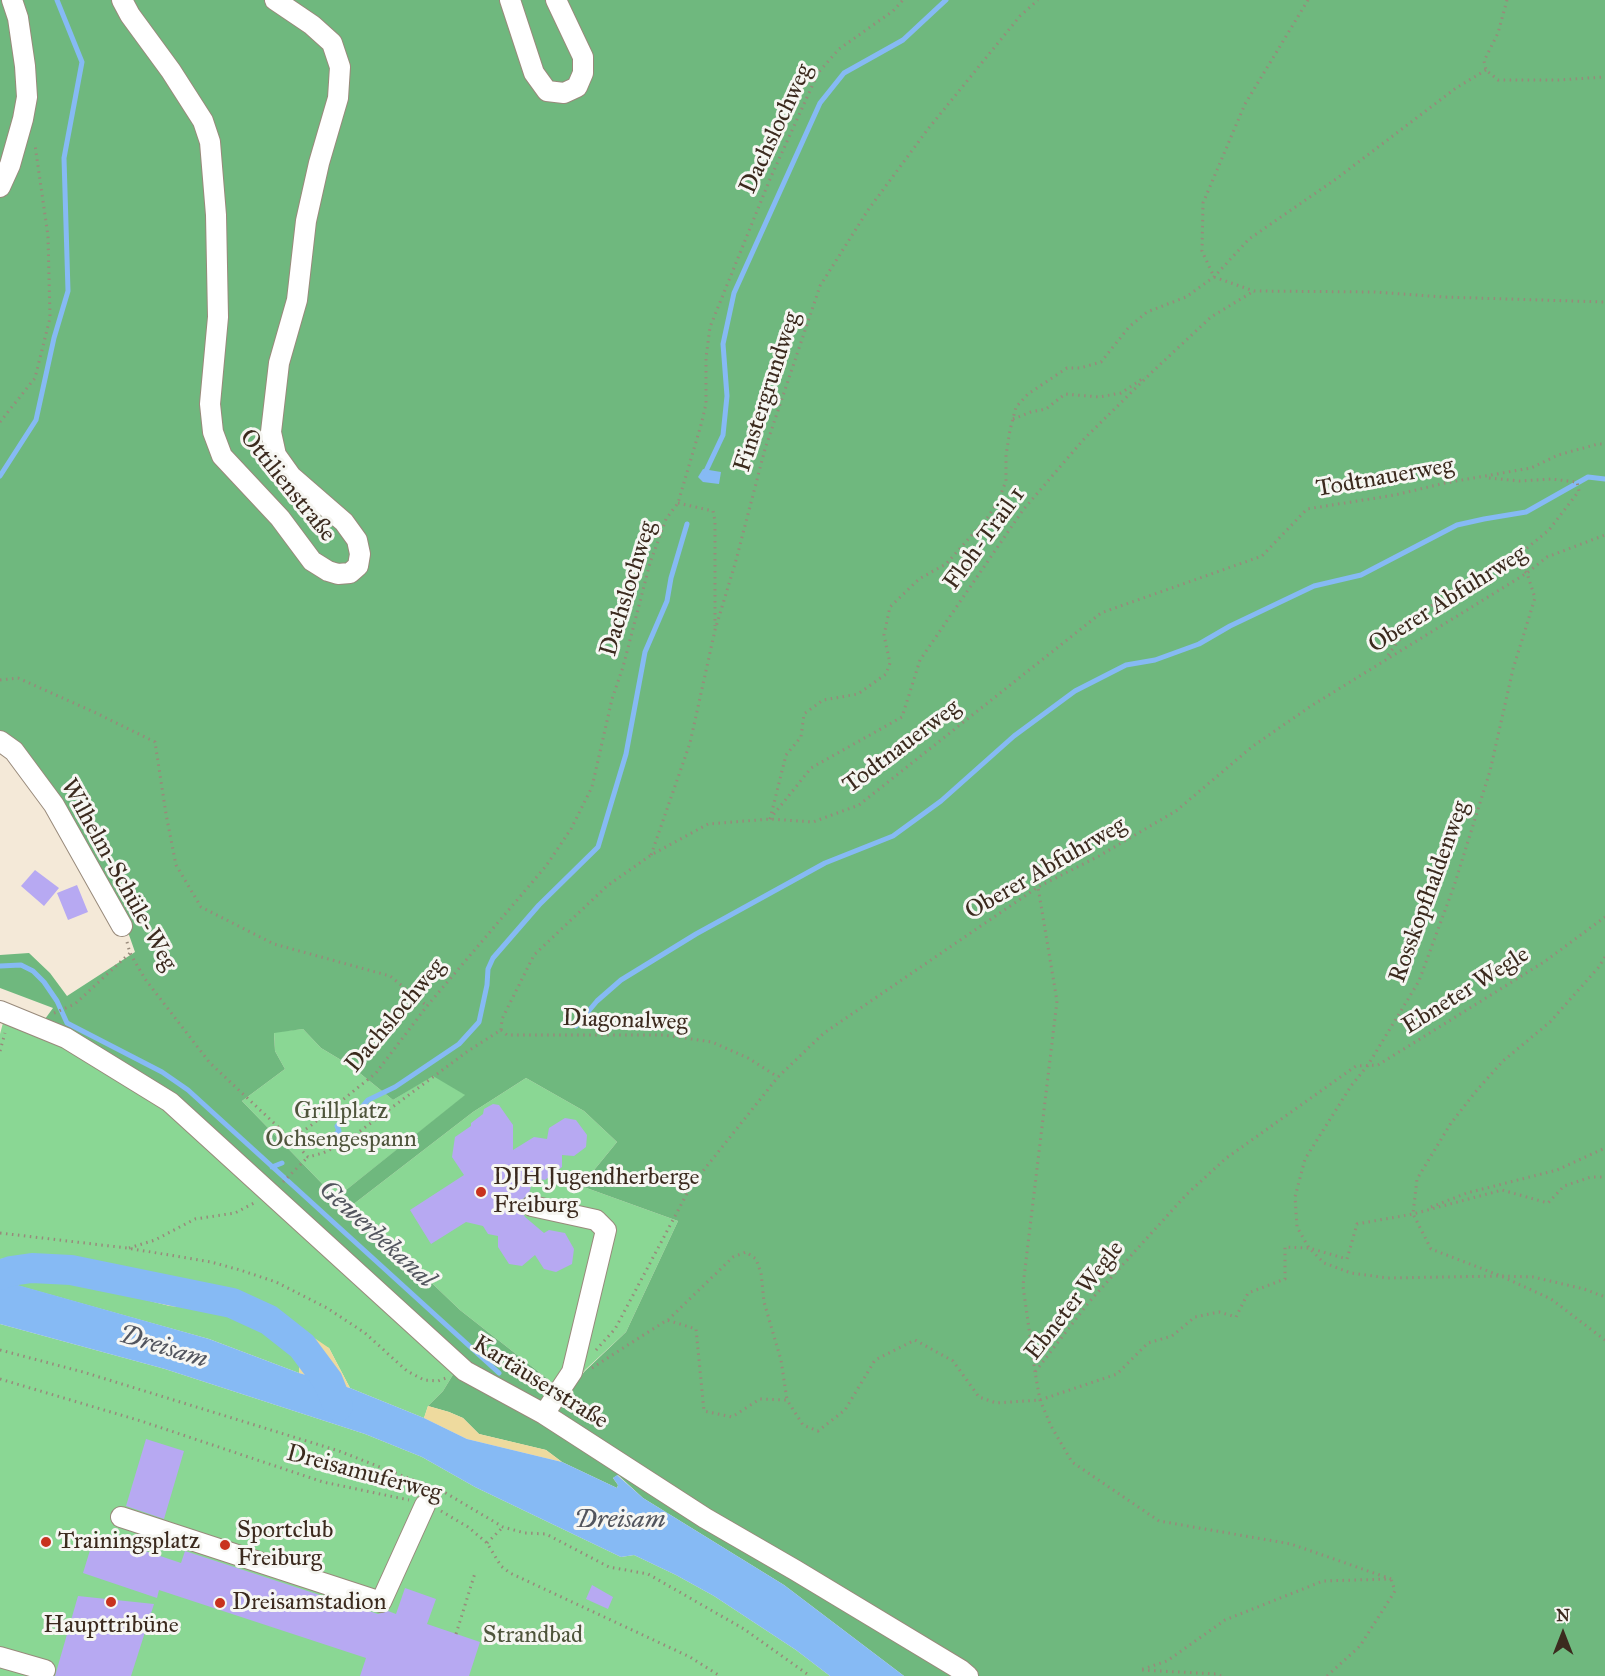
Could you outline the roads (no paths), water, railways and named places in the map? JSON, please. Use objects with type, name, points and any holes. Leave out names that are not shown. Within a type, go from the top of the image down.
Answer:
[{"type":"street","points":[[0,187],[10,165],[27,97],[18,18],[12,0]]},
{"type":"street","name":"Ottilienstraße","points":[[122,0],[203,121],[210,142],[216,215],[218,317],[210,404],[213,432],[222,456],[280,518],[312,561],[328,571],[338,574],[350,573],[358,566],[360,554],[357,540],[344,522],[291,476],[276,455],[271,432],[279,363],[297,300],[306,221],[319,163],[338,99],[340,68],[333,43],[312,25],[275,0]]},
{"type":"street","points":[[510,0],[534,73],[547,91],[564,93],[577,87],[583,73],[583,57],[556,0]]},
{"type":"street","name":"Wilhelm-Schüle-Weg","points":[[0,741],[14,751],[54,805],[122,926]]},
{"type":"street","name":"Kartäuserstraße","points":[[0,1011],[66,1038],[170,1102],[274,1191],[465,1371],[544,1414],[705,1518],[968,1676]]},
{"type":"street","points":[[532,1206],[596,1220],[606,1230],[576,1369],[544,1414]]},
{"type":"street","points":[[121,1517],[380,1605],[425,1505]]},
{"type":"street","points":[[0,1657],[45,1670]]},
{"type":"water","points":[[703,469],[721,472],[719,484],[703,482],[698,477]]},
{"type":"water","name":"Dreisam","points":[[0,1280],[209,1339],[299,1373],[350,1388],[424,1418],[467,1439],[562,1462],[617,1488],[618,1485],[613,1478],[617,1475],[643,1498],[784,1585],[904,1676],[830,1676],[796,1650],[714,1596],[676,1575],[634,1555],[621,1557],[475,1487],[422,1457],[365,1434],[165,1369],[0,1324]]},
{"type":"waterway","points":[[0,476],[36,420],[54,338],[68,291],[64,158],[82,62],[57,0]]},
{"type":"waterway","points":[[705,473],[723,435],[727,396],[723,344],[734,293],[820,103],[844,73],[903,40],[946,0]]},
{"type":"waterway","points":[[576,1026],[597,1001],[621,980],[696,934],[825,863],[893,836],[941,801],[1014,736],[1075,691],[1126,665],[1155,660],[1199,644],[1230,626],[1314,586],[1361,575],[1457,525],[1526,512],[1588,477],[1605,479]]},
{"type":"waterway","points":[[319,1144],[330,1139],[339,1131],[337,1126],[341,1121],[350,1113],[361,1108],[368,1100],[395,1087],[459,1044],[479,1022],[488,969],[493,958],[539,905],[598,847],[626,754],[645,652],[667,601],[671,578],[687,524]]},
{"type":"waterway","name":"Gewerbekanal","points":[[0,966],[21,965],[33,971],[57,1001],[67,1023],[162,1072],[188,1090],[499,1373]]},
{"type":"waterway","points":[[272,1167],[282,1163]]},
{"type":"waterway","points":[[0,1275],[32,1268],[71,1270],[232,1303],[269,1320],[302,1346],[328,1381],[338,1406]]},
{"type":"place","name":"DJH Jugendherberge Freiburg","points":[[481,1192]]},
{"type":"place","name":"Trainingsplatz","points":[[46,1542]]},
{"type":"place","name":"Sportclub Freiburg","points":[[225,1545]]},
{"type":"place","name":"Haupttribüne","points":[[111,1602]]},
{"type":"place","name":"Dreisamstadion","points":[[220,1603]]},
{"type":"park label","name":"Grillplatz Ochsengespann","points":[[341,1126]]},
{"type":"park label","name":"Strandbad","points":[[533,1636]]}]
